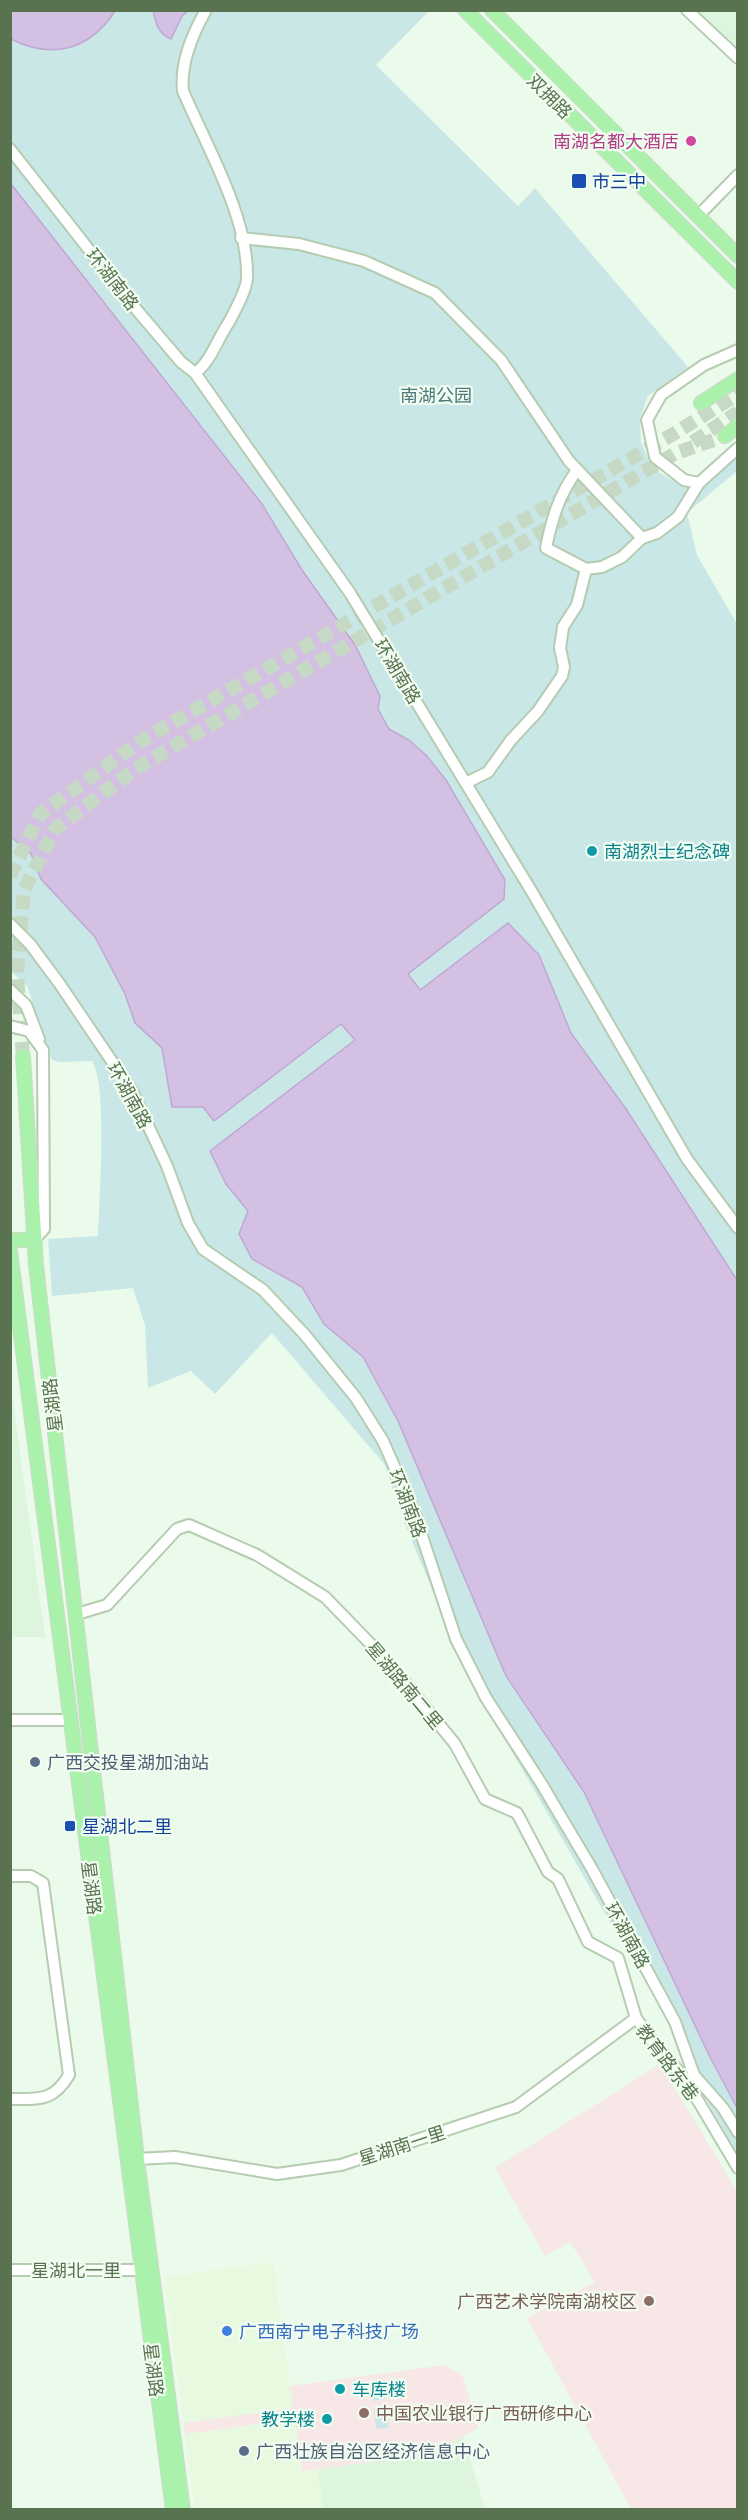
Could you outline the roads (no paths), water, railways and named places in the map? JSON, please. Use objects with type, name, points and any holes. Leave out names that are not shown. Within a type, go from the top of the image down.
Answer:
[{"type":"main road","name":"双拥路","points":[[465,10],[738,282]]},
{"type":"main road","name":"双拥路","points":[[492,10],[738,256]]},
{"type":"main road","points":[[701,403],[738,379]]},
{"type":"main road","points":[[725,436],[738,426]]},
{"type":"main road","name":"星湖路","points":[[23,1056],[36,1265],[137,2159],[183,2510]]},
{"type":"main road","points":[[10,1240],[34,1240]]},
{"type":"main road","name":"星湖路","points":[[10,1251],[173,2510]]},
{"type":"main road","points":[[11,1266],[36,1265]]},
{"type":"street","points":[[195,374],[202,368],[228,324],[248,279],[242,238],[219,170],[183,91],[182,77],[187,51],[206,10]]},
{"type":"street","points":[[687,10],[738,58]]},
{"type":"street","name":"环湖南路","points":[[10,149],[130,302],[181,362],[195,374],[350,593],[466,783],[687,1159],[738,1228]]},
{"type":"street","points":[[698,216],[738,175]]},
{"type":"street","points":[[242,238],[299,244],[364,261],[435,293],[501,360],[577,470],[642,538]]},
{"type":"street","points":[[699,483],[684,480],[655,457],[647,420],[661,396],[704,365],[738,350]]},
{"type":"street","points":[[577,470],[564,489],[553,513],[546,548],[586,569],[602,567],[622,557],[642,538],[657,533],[678,517],[699,483],[738,448]]},
{"type":"street","points":[[466,783],[488,772],[511,740],[538,711],[562,676],[564,667],[560,648],[563,627],[577,605],[586,569]]},
{"type":"street","name":"环湖南路","points":[[10,924],[30,944],[59,983],[132,1092],[167,1166],[188,1223],[203,1250],[263,1290],[305,1335],[356,1398],[383,1441],[413,1509],[456,1639],[486,1698],[541,1783],[592,1869],[675,2022],[694,2076],[723,2108],[738,2132]]},
{"type":"street","points":[[10,990],[26,1005],[43,1050],[44,1229],[34,1240]]},
{"type":"street","points":[[10,1026],[29,1031],[43,1050]]},
{"type":"street","name":"星湖路南二里","points":[[77,1614],[107,1605],[177,1529],[189,1525],[257,1555],[325,1597],[390,1664],[455,1744],[485,1799],[518,1813],[548,1872],[558,1879],[588,1942],[618,1958],[636,2018]]},
{"type":"street","points":[[10,1720],[70,1720]]},
{"type":"street","points":[[10,1876],[31,1876],[43,1883],[69,2075],[60,2091],[43,2099],[10,2099]]},
{"type":"street","name":"星湖南一里","points":[[137,2159],[175,2157],[277,2174],[341,2165],[516,2107],[636,2018]]},
{"type":"street","name":"教育路东巷","points":[[636,2018],[659,2050],[684,2077],[738,2168]]},
{"type":"street","name":"星湖北一里","points":[[10,2270],[141,2271]]},
{"type":"tunnel","points":[[10,876],[40,814],[141,741],[675,433],[738,394]]},
{"type":"tunnel","points":[[693,442],[738,412]]},
{"type":"tunnel","points":[[23,1056],[17,974],[24,890],[55,829],[135,769],[676,453],[725,436]]},
{"type":"place","name":"南湖名都大酒㕆","points":[[691,141]]},
{"type":"place","name":"市三中","points":[[579,181]]},
{"type":"place","name":"南湖烈士纪念碑","points":[[592,851]]},
{"type":"place","name":"广西交投星湖加油站","points":[[35,1762]]},
{"type":"place","name":"星湖北二里","points":[[70,1826]]},
{"type":"place","name":"广西艺术学院南湖校区","points":[[649,2301]]},
{"type":"place","name":"广西南宁电子科技广场","points":[[227,2331]]},
{"type":"place","name":"车库楼","points":[[340,2389]]},
{"type":"place","name":"中国农业银行广西研修中心","points":[[364,2413]]},
{"type":"place","name":"教学楼","points":[[327,2419]]},
{"type":"place","name":"广西壮族自治区经济信息中心","points":[[244,2451]]},
{"type":"park label","name":"南湖公园","points":[[436,395]]}]
